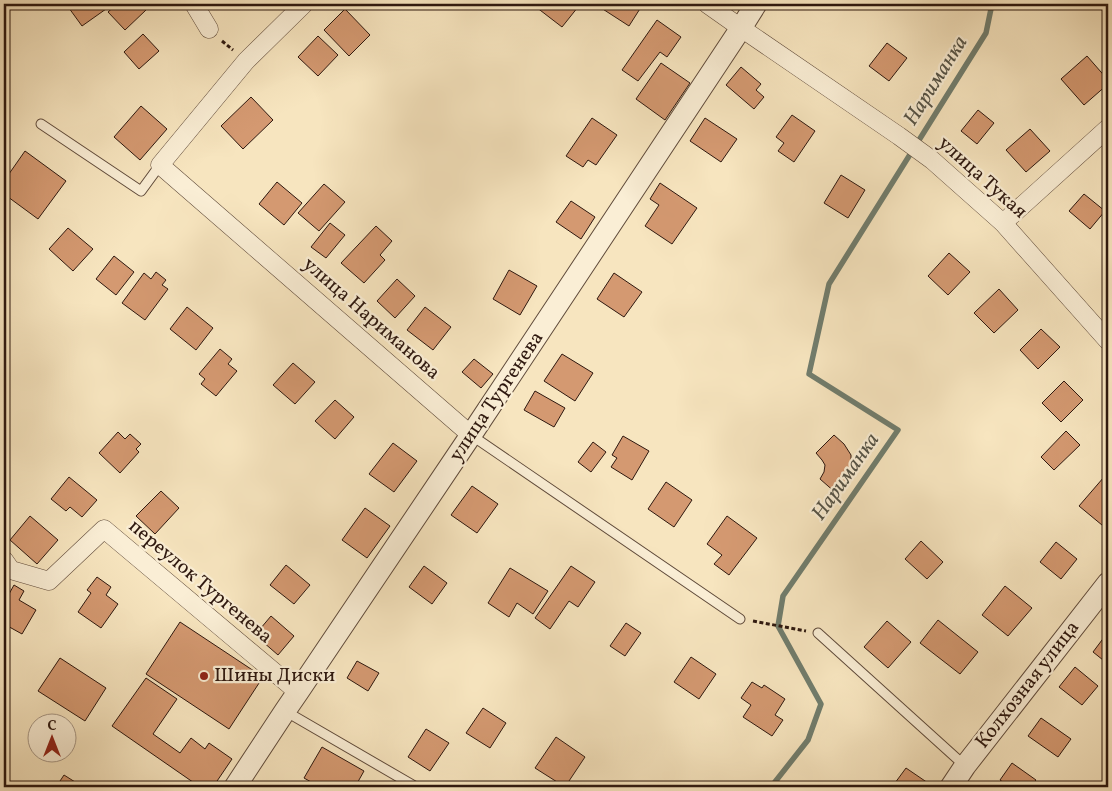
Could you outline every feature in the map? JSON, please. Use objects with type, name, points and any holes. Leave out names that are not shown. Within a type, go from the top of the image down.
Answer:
[{"type":"street","points":[[194,4],[209,29]]},
{"type":"street","points":[[160,165],[246,61],[304,4]]},
{"type":"street","name":"улица Тукая","points":[[707,4],[932,160],[1003,223],[1108,341]]},
{"type":"street","name":"улица Тургенева","points":[[235,787],[472,435],[756,4]]},
{"type":"street","points":[[1003,223],[1108,128]]},
{"type":"street","name":"улица Нариманова","points":[[160,165],[472,435]]},
{"type":"street","name":"переулок Тургенева","points":[[4,560],[11,570],[49,582],[104,529],[298,692]]},
{"type":"street","name":"Колхозная улица","points":[[951,787],[965,766],[1108,583]]},
{"type":"lane","points":[[42,124],[141,191],[160,165]]},
{"type":"lane","name":"улица Нариманова","points":[[472,435],[740,619]]},
{"type":"lane","points":[[818,633],[965,766]]},
{"type":"lane","points":[[285,711],[416,787]]},
{"type":"path","points":[[209,29],[246,61]]},
{"type":"path","points":[[740,619],[818,633]]},
{"type":"building","points":[[66,4],[102,4],[106,9],[82,26]]},
{"type":"building","points":[[117,4],[139,4],[146,10],[125,30],[108,12]]},
{"type":"building","points":[[539,4],[574,4],[578,7],[562,27],[536,7]]},
{"type":"building","points":[[595,4],[643,4],[629,26]]},
{"type":"building","points":[[1095,4],[1108,4],[1108,5],[1103,11]]},
{"type":"building","points":[[345,9],[370,35],[349,56],[324,30]]},
{"type":"building","points":[[657,20],[681,37],[667,57],[660,52],[638,81],[622,70]]},
{"type":"building","points":[[143,34],[159,51],[139,69],[124,52]]},
{"type":"building","points":[[318,36],[338,55],[318,76],[298,57]]},
{"type":"building","points":[[887,43],[907,58],[889,81],[869,66]]},
{"type":"building","points":[[1087,56],[1108,80],[1108,84],[1084,105],[1061,79]]},
{"type":"building","points":[[661,63],[690,83],[665,120],[636,99]]},
{"type":"building","points":[[741,67],[761,84],[756,90],[764,97],[754,109],[726,85]]},
{"type":"building","points":[[251,97],[273,120],[243,149],[221,126]]},
{"type":"building","points":[[141,106],[167,129],[140,160],[114,137]]},
{"type":"building","points":[[978,110],[994,123],[977,144],[961,131]]},
{"type":"building","points":[[792,115],[815,131],[794,162],[778,151],[784,143],[776,137]]},
{"type":"building","points":[[592,118],[617,135],[596,165],[588,160],[583,167],[566,156]]},
{"type":"building","points":[[705,118],[737,139],[721,162],[690,141]]},
{"type":"building","points":[[1030,129],[1050,151],[1026,172],[1006,150]]},
{"type":"building","points":[[25,151],[66,181],[38,219],[4,194],[4,181]]},
{"type":"building","points":[[841,175],[865,190],[848,218],[824,203]]},
{"type":"building","points":[[277,182],[302,203],[284,225],[259,204]]},
{"type":"building","points":[[660,183],[697,208],[672,244],[645,226],[659,205],[650,199]]},
{"type":"building","points":[[324,184],[345,202],[319,231],[298,213]]},
{"type":"building","points":[[1084,194],[1105,211],[1090,229],[1069,211]]},
{"type":"building","points":[[571,201],[595,217],[581,239],[556,222]]},
{"type":"building","points":[[330,223],[345,235],[326,258],[311,247]]},
{"type":"building","points":[[376,226],[392,241],[380,255],[385,260],[364,283],[341,263]]},
{"type":"building","points":[[68,228],[93,249],[73,271],[49,249]]},
{"type":"building","points":[[949,253],[970,272],[948,295],[928,276]]},
{"type":"building","points":[[114,256],[134,272],[116,295],[96,279]]},
{"type":"building","points":[[509,270],[537,286],[520,315],[493,299]]},
{"type":"building","points":[[156,272],[166,280],[162,285],[168,289],[145,320],[122,303],[144,273],[151,279]]},
{"type":"building","points":[[614,273],[642,292],[624,317],[597,299]]},
{"type":"building","points":[[397,279],[415,296],[395,318],[377,301]]},
{"type":"building","points":[[999,289],[1018,310],[994,333],[974,313]]},
{"type":"building","points":[[187,307],[213,328],[196,350],[170,329]]},
{"type":"building","points":[[425,307],[451,327],[433,350],[407,330]]},
{"type":"building","points":[[1041,329],[1060,347],[1038,369],[1020,350]]},
{"type":"building","points":[[220,349],[232,359],[228,364],[237,371],[216,396],[201,384],[205,379],[199,374]]},
{"type":"building","points":[[562,354],[593,373],[575,401],[544,381]]},
{"type":"building","points":[[474,359],[493,374],[481,388],[462,372]]},
{"type":"building","points":[[293,363],[315,382],[295,404],[273,385]]},
{"type":"building","points":[[1064,381],[1083,400],[1061,422],[1042,403]]},
{"type":"building","points":[[535,391],[565,408],[554,427],[524,410]]},
{"type":"building","points":[[335,400],[354,417],[335,439],[315,421]]},
{"type":"building","points":[[1066,431],[1080,445],[1054,470],[1041,457]]},
{"type":"building","points":[[118,432],[125,439],[130,434],[141,444],[136,449],[139,452],[120,473],[99,453]]},
{"type":"building","points":[[834,435],[844,444],[851,455],[851,469],[848,480],[836,493],[820,479],[825,465],[816,453]]},
{"type":"building","points":[[623,436],[649,451],[632,480],[611,467],[617,458],[612,455]]},
{"type":"building","points":[[593,442],[606,452],[591,472],[578,462]]},
{"type":"building","points":[[393,443],[417,461],[394,492],[369,474]]},
{"type":"building","points":[[69,477],[97,500],[82,517],[70,507],[66,511],[51,499]]},
{"type":"building","points":[[1104,477],[1108,481],[1108,530],[1079,506]]},
{"type":"building","points":[[666,482],[692,500],[674,527],[648,509]]},
{"type":"building","points":[[472,486],[498,504],[477,533],[451,515]]},
{"type":"building","points":[[161,491],[179,508],[155,534],[136,516]]},
{"type":"building","points":[[365,508],[390,526],[367,558],[342,540]]},
{"type":"building","points":[[30,516],[58,540],[37,564],[10,540]]},
{"type":"building","points":[[727,516],[757,538],[729,575],[714,564],[722,555],[707,544]]},
{"type":"building","points":[[921,541],[943,562],[927,579],[905,559]]},
{"type":"building","points":[[1056,542],[1077,559],[1061,579],[1040,562]]},
{"type":"building","points":[[286,565],[310,585],[294,604],[270,585]]},
{"type":"building","points":[[424,566],[447,583],[432,604],[409,587]]},
{"type":"building","points":[[571,566],[595,582],[578,607],[569,601],[550,629],[535,618]]},
{"type":"building","points":[[510,568],[548,591],[533,614],[517,603],[509,617],[488,603]]},
{"type":"building","points":[[97,577],[111,587],[106,595],[118,604],[101,628],[78,612],[91,593],[87,590]]},
{"type":"building","points":[[14,585],[24,591],[19,600],[36,610],[22,634],[4,624],[4,603]]},
{"type":"building","points":[[1005,586],[1032,608],[1008,636],[982,615]]},
{"type":"building","points":[[271,616],[294,636],[278,655],[255,635]]},
{"type":"building","points":[[938,620],[978,652],[960,674],[920,643]]},
{"type":"building","points":[[887,621],[911,642],[888,668],[864,647]]},
{"type":"building","name":"Шины Диски","points":[[180,622],[263,677],[229,729],[146,674]]},
{"type":"building","points":[[626,623],[641,633],[625,656],[610,646]]},
{"type":"building","points":[[1108,632],[1108,664],[1093,652]]},
{"type":"building","points":[[691,657],[716,674],[699,699],[674,682]]},
{"type":"building","points":[[60,658],[106,688],[85,721],[78,717],[78,714],[74,714],[38,691]]},
{"type":"building","points":[[357,661],[379,673],[368,691],[347,678]]},
{"type":"building","points":[[1075,667],[1098,686],[1082,705],[1059,687]]},
{"type":"building","points":[[146,678],[177,699],[153,734],[180,753],[191,738],[205,749],[209,743],[232,759],[213,787],[200,787],[112,726]]},
{"type":"building","points":[[752,682],[762,688],[764,685],[785,699],[775,715],[783,720],[772,736],[743,717],[751,705],[741,698]]},
{"type":"building","points":[[483,708],[506,723],[490,748],[466,733]]},
{"type":"building","points":[[1041,718],[1071,739],[1058,757],[1028,736]]},
{"type":"building","points":[[426,729],[449,743],[430,771],[408,757]]},
{"type":"building","points":[[556,737],[585,757],[565,787],[535,768]]},
{"type":"building","points":[[322,747],[364,771],[355,787],[320,787],[304,778]]},
{"type":"building","points":[[1012,763],[1036,780],[1030,787],[1010,787],[1000,780]]},
{"type":"building","points":[[906,768],[928,783],[925,787],[892,787]]},
{"type":"building","points":[[64,775],[83,787],[56,787]]},
{"type":"waterway","name":"Нариманка","points":[[771,787],[808,740],[821,704],[778,626],[783,596],[898,430],[809,374],[829,284],[986,33],[992,4]]},
{"type":"place","name":"Шины Диски","points":[[204,676]]}]
